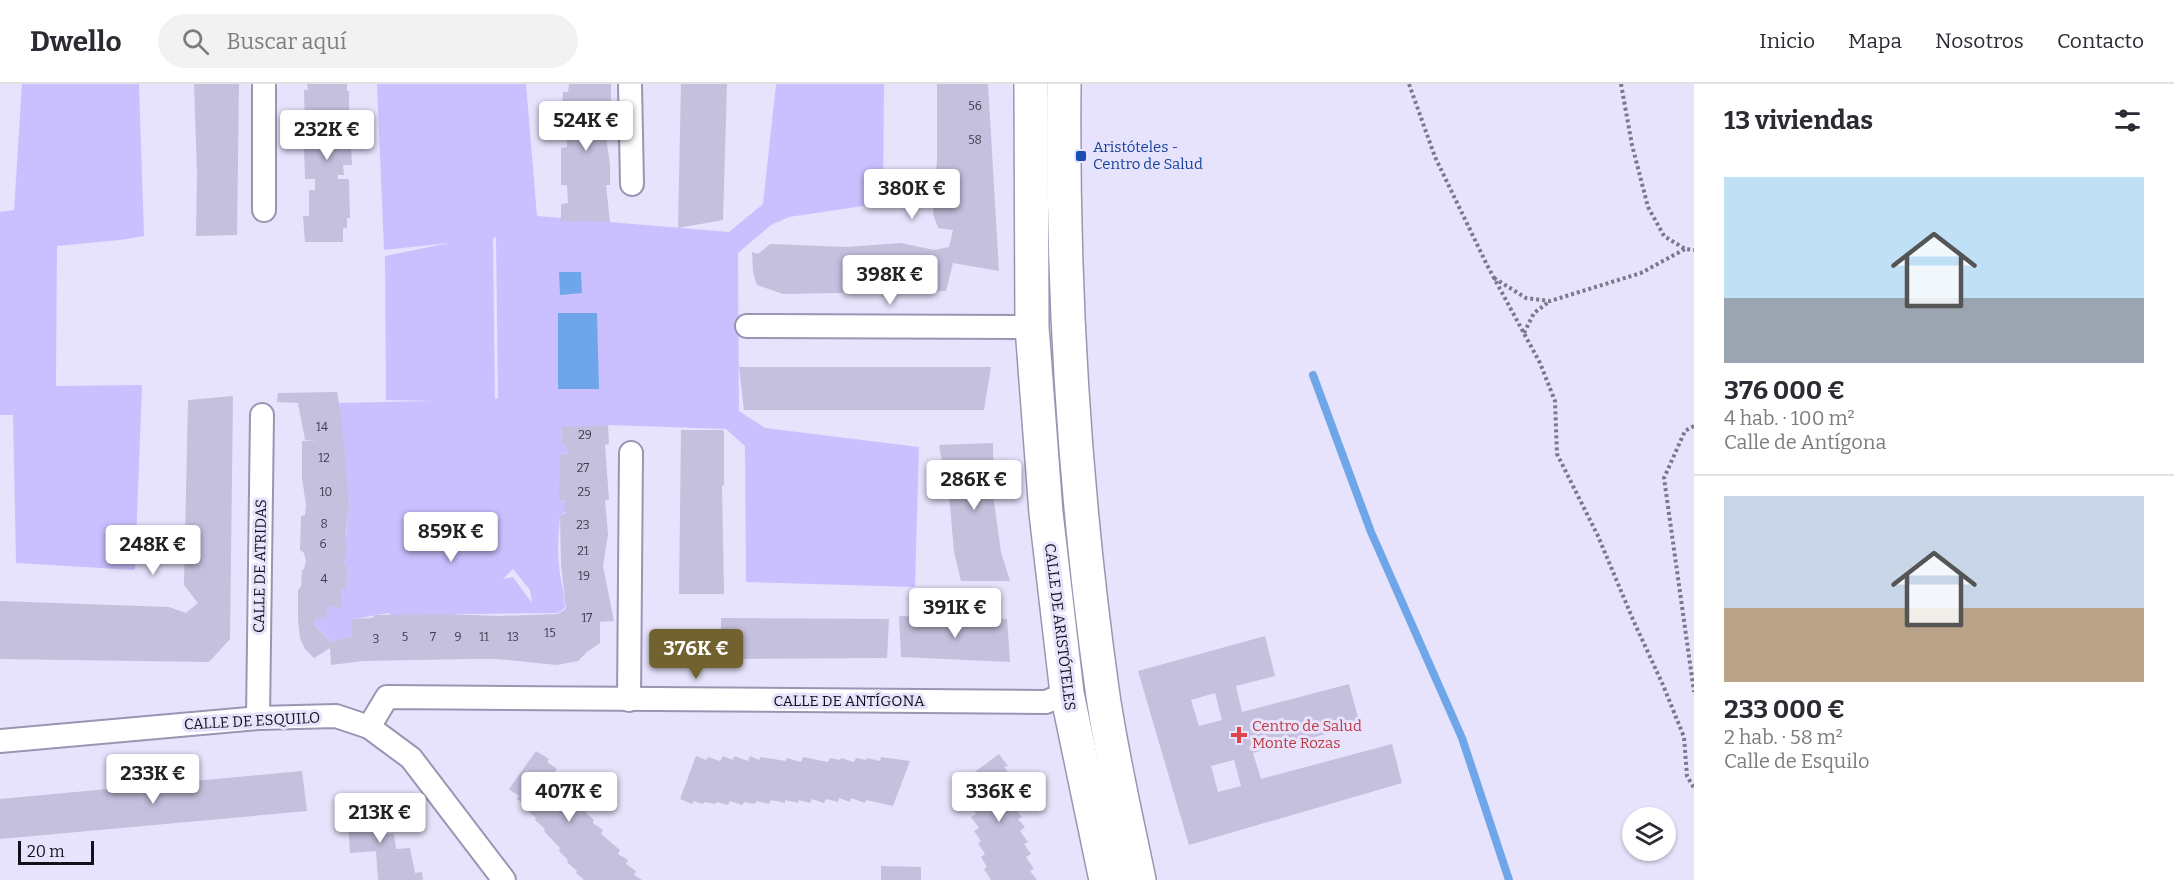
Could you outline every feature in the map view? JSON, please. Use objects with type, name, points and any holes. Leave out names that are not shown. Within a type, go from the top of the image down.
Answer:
[{"type":"main road","name":"CALLE DE ARISTÓTELES","points":[[1031,84],[1032,327],[1046,513],[1067,693],[1106,880]]},
{"type":"main road","points":[[1064,84],[1063,156],[1077,476],[1102,689],[1139,880]]},
{"type":"street","points":[[264,84],[264,210]]},
{"type":"street","points":[[630,84],[632,184]]},
{"type":"street","points":[[747,326],[1032,327]]},
{"type":"street","name":"CALLE DE ATRIDAS","points":[[258,718],[262,415]]},
{"type":"street","points":[[629,700],[631,453]]},
{"type":"street","name":"CALLE DE ANTÍGONA","points":[[369,727],[387,697],[1046,702],[1067,693]]},
{"type":"street","name":"CALLE DE ESQUILO","points":[[0,741],[258,718],[336,717],[369,727],[411,758],[504,880]]},
{"type":"path","points":[[1410,84],[1435,157],[1494,278],[1540,363],[1555,401],[1557,454],[1598,536],[1634,622],[1664,685],[1684,737],[1687,776],[1694,788]]},
{"type":"path","points":[[1621,84],[1632,144],[1648,207],[1664,236],[1685,249],[1694,250]]},
{"type":"path","points":[[1524,334],[1534,313],[1550,301],[1641,273],[1685,249]]},
{"type":"path","points":[[1494,278],[1526,298],[1550,301]]},
{"type":"path","points":[[1694,426],[1685,431],[1664,478],[1694,692]]},
{"type":"shaded area","points":[[22,84],[139,84],[144,236],[57,246],[56,386],[142,385],[135,570],[16,563],[13,415],[0,415],[0,212],[14,210]]},
{"type":"shaded area","points":[[377,84],[526,84],[537,216],[729,232],[763,204],[776,84],[884,84],[883,203],[789,217],[771,225],[738,253],[739,411],[765,428],[919,447],[915,587],[746,582],[745,446],[726,429],[608,425],[561,428],[562,443],[566,445],[568,455],[561,455],[560,501],[566,500],[566,512],[560,516],[558,547],[565,608],[557,613],[390,615],[390,613],[352,619],[353,635],[331,642],[314,624],[316,619],[325,618],[328,607],[341,606],[341,589],[346,589],[348,569],[344,561],[349,505],[339,403],[433,401],[386,400],[385,256],[449,243],[384,250]],"holes":[[[496,237],[498,398],[495,399],[493,238]],[[513,569],[530,590],[532,603],[513,577],[503,579]]]},
{"type":"water","points":[[559,272],[581,272],[582,293],[560,295]]},
{"type":"water","points":[[558,313],[597,313],[599,389],[558,389]]},
{"type":"building","points":[[194,84],[239,84],[237,235],[196,236],[197,173]]},
{"type":"building","points":[[307,84],[347,84],[347,91],[349,91],[349,146],[351,146],[352,165],[343,165],[344,175],[338,175],[338,179],[349,179],[350,218],[347,218],[347,228],[343,228],[343,242],[305,242],[303,216],[309,216],[309,190],[315,190],[315,179],[305,179],[304,145],[308,145],[304,90],[308,90]]},
{"type":"building","points":[[569,84],[611,84],[611,129],[605,131],[610,164],[610,185],[606,185],[610,222],[561,221],[561,204],[568,203],[567,185],[561,185],[561,148],[567,147],[566,131],[561,131],[563,92],[568,92]]},
{"type":"building","points":[[681,84],[727,84],[723,220],[678,228]]},
{"type":"building","points":[[937,84],[988,84],[999,271],[953,263],[946,291],[783,294],[757,285],[753,272],[752,252],[758,254],[770,244],[846,247],[901,243],[934,250],[949,247],[953,230],[938,228],[933,214],[937,160]]},
{"type":"building","points":[[739,367],[991,367],[984,410],[744,410]]},
{"type":"building","points":[[337,392],[349,506],[347,550],[344,561],[348,569],[346,589],[341,589],[341,607],[328,607],[326,619],[316,619],[314,624],[331,642],[353,635],[351,619],[372,618],[375,615],[499,616],[557,614],[566,609],[561,565],[560,516],[566,513],[564,506],[566,500],[559,501],[560,455],[568,455],[566,445],[562,444],[561,427],[608,425],[609,444],[605,445],[609,500],[605,500],[608,535],[603,566],[614,621],[600,622],[600,643],[578,661],[557,665],[497,659],[470,659],[363,661],[331,665],[330,648],[314,658],[305,649],[300,638],[298,590],[301,587],[302,570],[306,561],[304,553],[300,550],[301,516],[305,515],[306,505],[302,478],[302,441],[318,440],[305,440],[298,403],[277,402],[278,393]]},
{"type":"building","points":[[233,396],[230,639],[209,662],[0,659],[0,601],[169,607],[186,613],[198,603],[184,585],[188,400]]},
{"type":"building","points":[[681,430],[722,430],[724,432],[724,485],[722,486],[724,594],[679,594]]},
{"type":"building","points":[[993,443],[994,502],[1001,552],[1010,581],[961,581],[954,552],[950,505],[939,445]]},
{"type":"building","points":[[899,616],[1007,619],[1010,662],[901,657]]},
{"type":"building","points":[[721,618],[889,619],[887,658],[721,659]]},
{"type":"building","name":"Centro de Salud Monte Rozas","points":[[1265,636],[1275,676],[1236,686],[1242,712],[1349,684],[1360,725],[1253,753],[1261,779],[1392,744],[1402,783],[1189,845],[1138,671]],"holes":[[[1215,693],[1222,720],[1199,726],[1191,700]],[[1234,760],[1241,786],[1218,792],[1211,766]]]},
{"type":"building","points":[[536,751],[549,759],[547,762],[557,769],[555,772],[565,779],[563,783],[572,790],[570,793],[580,801],[578,804],[587,810],[586,813],[594,820],[593,823],[603,830],[601,834],[620,850],[618,854],[628,860],[626,864],[636,871],[634,875],[642,880],[584,880],[576,873],[577,871],[559,851],[560,848],[525,808],[527,806],[509,789]]},
{"type":"building","points":[[999,754],[1008,766],[1004,767],[1011,776],[1008,778],[1016,791],[1012,793],[1018,802],[1013,806],[1022,817],[1018,819],[1025,827],[1020,831],[1028,842],[1024,844],[1031,854],[1026,857],[1034,869],[1030,871],[1037,880],[991,880],[984,869],[987,867],[981,857],[985,854],[978,843],[981,841],[974,831],[979,828],[971,817],[976,814],[971,804],[975,801],[964,780]]},
{"type":"building","points":[[696,756],[706,760],[708,757],[720,761],[723,756],[733,760],[734,756],[748,761],[750,756],[759,760],[761,757],[786,761],[787,758],[801,762],[803,757],[828,762],[830,758],[840,760],[841,758],[854,762],[856,758],[880,761],[881,757],[910,761],[893,806],[866,800],[865,803],[851,798],[850,802],[839,798],[838,802],[826,799],[824,803],[812,799],[810,803],[799,800],[798,803],[785,800],[785,803],[771,800],[769,804],[757,801],[754,804],[744,802],[742,805],[730,801],[728,805],[717,802],[715,804],[704,802],[703,804],[694,801],[692,804],[680,799]]},
{"type":"building","points":[[302,771],[307,811],[0,839],[0,799]]},
{"type":"building","points":[[382,805],[385,834],[394,834],[396,849],[410,848],[415,873],[422,872],[423,880],[378,880],[376,851],[350,853],[347,808]]},
{"type":"building","points":[[881,866],[921,867],[921,880],[881,880]]},
{"type":"waterway","points":[[1313,375],[1371,532],[1462,738],[1509,880]]},
{"type":"place","name":"Aristóteles - Centro de Salud","points":[[1081,156]]},
{"type":"place","name":"Centro de Salud Monte Rozas","points":[[1239,735]]}]
